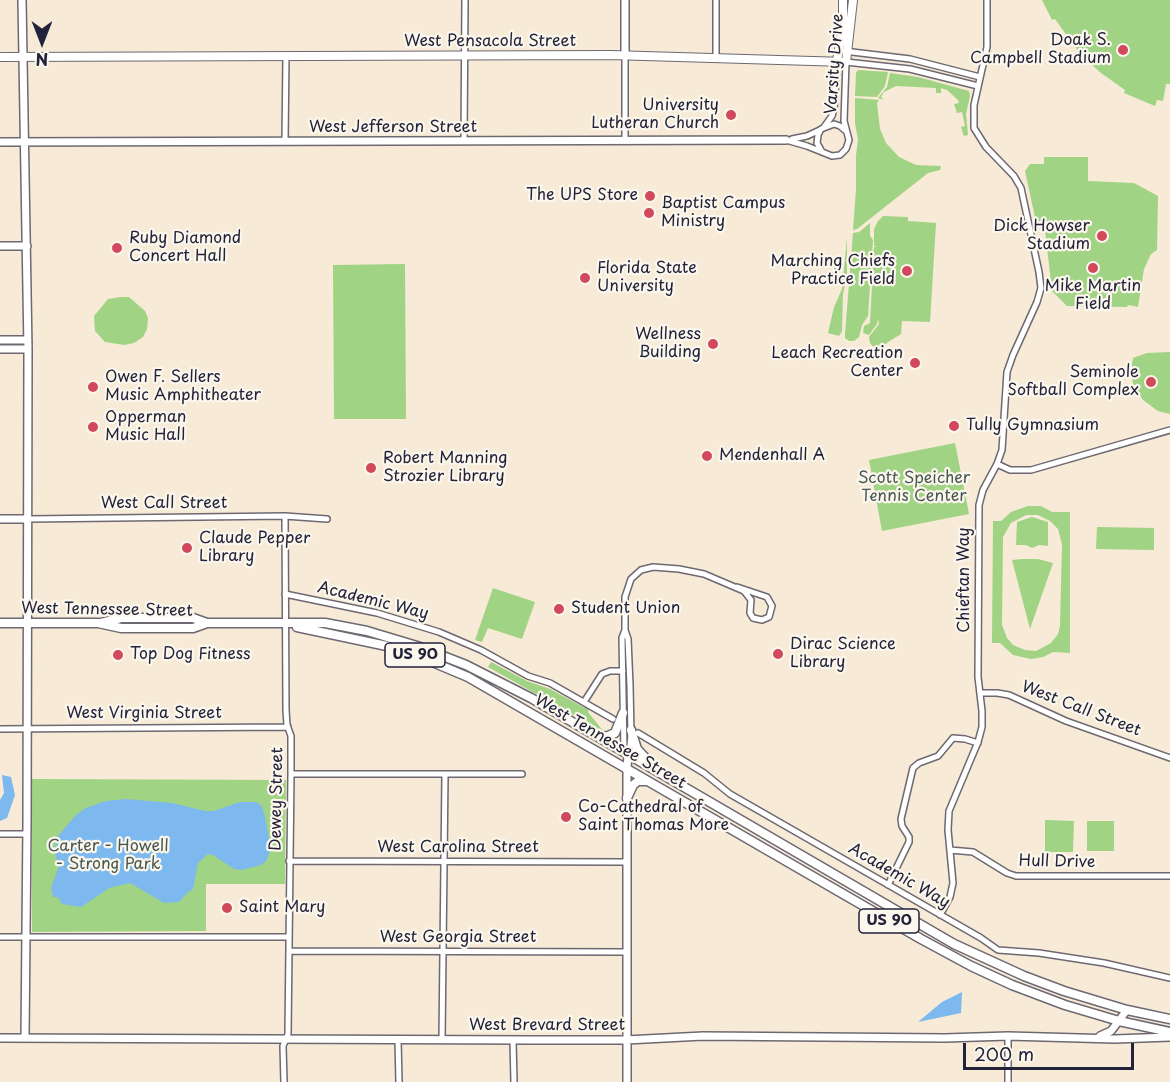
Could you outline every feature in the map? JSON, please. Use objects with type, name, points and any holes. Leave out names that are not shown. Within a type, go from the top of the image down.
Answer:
[{"type":"main road","name":"Varsity Drive","points":[[843,0],[846,62]]},
{"type":"main road","name":"Varsity Drive","points":[[837,61],[844,51],[853,0]]},
{"type":"main road","name":"West Pensacola Street","points":[[0,57],[625,56],[846,62]]},
{"type":"main road","name":"West Tennessee Street","points":[[0,623],[98,623],[121,628],[193,628],[207,623],[325,623],[377,633],[427,649],[492,677],[954,944],[1050,986],[1127,1010],[1170,1019]]},
{"type":"main road","name":"West Tennessee Street","points":[[285,624],[387,646],[440,664],[478,682],[955,958],[1029,992],[1119,1021],[1170,1032]]},
{"type":"main road","points":[[596,736],[606,737],[614,734],[619,727],[623,713]]},
{"type":"main road","points":[[635,732],[638,751],[662,775]]},
{"type":"main road","points":[[627,798],[630,788],[638,781],[652,783]]},
{"type":"street","points":[[21,0],[27,246],[25,1038]]},
{"type":"street","points":[[464,141],[465,0]]},
{"type":"street","points":[[625,0],[625,141]]},
{"type":"street","points":[[716,0],[716,59]]},
{"type":"street","name":"Chieftan Way","points":[[940,915],[953,887],[948,830],[950,809],[978,744],[982,721],[978,676],[979,505],[983,490],[997,464],[1003,445],[1007,372],[1041,288],[1021,188],[1009,170],[981,140],[974,128],[973,114],[987,47],[987,0]]},
{"type":"street","points":[[844,51],[910,59],[980,77]]},
{"type":"street","points":[[285,56],[285,141]]},
{"type":"street","name":"Varsity Drive","points":[[822,128],[833,113],[837,61]]},
{"type":"street","name":"Varsity Drive","points":[[846,62],[844,121],[846,131]]},
{"type":"street","name":"West Pensacola Street","points":[[846,62],[910,69],[978,86]]},
{"type":"street","points":[[834,124],[846,131],[849,140],[845,152],[835,156],[823,153],[817,143],[817,137],[822,128],[834,124]]},
{"type":"street","name":"West Jefferson Street","points":[[0,142],[786,140],[807,136],[822,128]]},
{"type":"street","name":"West Jefferson Street","points":[[786,140],[823,153]]},
{"type":"street","points":[[0,246],[27,246]]},
{"type":"street","points":[[0,339],[27,339]]},
{"type":"street","points":[[0,349],[27,349]]},
{"type":"street","points":[[997,464],[1010,470],[1031,470],[1170,430]]},
{"type":"street","name":"West Call Street","points":[[0,519],[285,516],[327,519]]},
{"type":"street","name":"Dewey Street","points":[[284,1082],[284,1046],[288,1034],[291,774],[291,736],[286,719],[285,516]]},
{"type":"street","points":[[626,754],[635,732],[626,630],[626,588],[633,576],[643,570],[659,567],[708,575],[767,597],[772,606],[769,617],[761,620],[752,617],[750,598],[737,587]]},
{"type":"street","name":"Academic Way","points":[[285,594],[365,610],[426,627],[470,645],[528,676],[550,683],[613,718]]},
{"type":"street","points":[[626,630],[622,638],[623,713],[627,768],[627,1082]]},
{"type":"street","points":[[584,702],[602,674],[610,671],[623,671]]},
{"type":"street","name":"West Call Street","points":[[980,693],[1005,694],[1066,721],[1170,759]]},
{"type":"street","name":"West Virginia Street","points":[[0,729],[288,727]]},
{"type":"street","name":"Academic Way","points":[[635,732],[704,773],[730,794],[1002,952],[1042,953],[1104,963],[1170,978]]},
{"type":"street","points":[[888,885],[909,841],[901,819],[913,768],[939,755],[953,738],[963,738],[978,744]]},
{"type":"street","points":[[291,774],[522,774]]},
{"type":"street","points":[[442,1040],[445,774]]},
{"type":"street","points":[[0,834],[27,834]]},
{"type":"street","name":"Hull Drive","points":[[950,850],[973,852],[1016,876],[1170,876]]},
{"type":"street","name":"West Carolina Street","points":[[289,861],[626,862]]},
{"type":"street","points":[[0,937],[289,937]]},
{"type":"street","name":"West Georgia Street","points":[[289,951],[626,952]]},
{"type":"street","points":[[1094,1037],[1107,1034],[1127,1010]]},
{"type":"street","points":[[1119,1021],[1119,1032],[1124,1039]]},
{"type":"street","name":"West Brevard Street","points":[[0,1038],[626,1040],[703,1036],[945,1038],[1008,1036],[1124,1039],[1170,1037]]},
{"type":"street","points":[[1008,1036],[1008,1082]]},
{"type":"street","points":[[398,1040],[399,1082]]},
{"type":"street","points":[[513,1040],[514,1082]]},
{"type":"green space","name":"Doak S. Campbell Stadium","points":[[1042,0],[1170,0],[1170,84],[1166,84],[1163,101],[1157,100],[1155,106],[1124,93],[1125,90],[1081,55],[1055,19],[1052,20]]},
{"type":"green space","points":[[858,70],[888,72],[885,86],[877,97],[855,96]]},
{"type":"green space","points":[[890,73],[918,77],[969,91],[966,114],[968,135],[964,136],[961,127],[965,126],[962,112],[957,113],[954,104],[959,103],[958,100],[947,90],[941,88],[941,93],[936,93],[936,88],[896,86],[884,92],[881,97],[884,100],[878,98],[887,87]]},
{"type":"green space","points":[[855,98],[879,100],[877,103],[880,129],[886,143],[899,157],[916,165],[941,166],[940,170],[928,173],[853,230],[858,140]]},
{"type":"green space","name":"Dick Howser Stadium","points":[[1044,157],[1088,157],[1088,181],[1134,183],[1158,196],[1157,250],[1151,254],[1144,269],[1138,307],[1128,305],[1127,307],[1067,306],[1052,291],[1044,221],[1036,222],[1025,171],[1030,164],[1044,164]]},
{"type":"green space","name":"Marching Chiefs Practice Field","points":[[883,216],[908,217],[908,221],[936,223],[930,322],[902,321],[901,334],[866,361],[867,355],[875,349],[869,337],[879,324],[878,319],[869,335],[863,333],[864,326],[870,323],[874,247],[877,246],[874,246],[874,229]]},
{"type":"green space","points":[[870,223],[870,236],[873,240],[868,316],[862,325],[859,337],[854,341],[849,341],[845,338],[845,334],[853,233],[859,232]]},
{"type":"green space","points":[[847,238],[847,274],[843,294],[842,331],[839,336],[828,333],[834,307],[842,289]]},
{"type":"green space","points":[[405,264],[406,419],[334,419],[333,265]]},
{"type":"green space","points":[[129,297],[145,311],[148,318],[147,329],[143,337],[134,343],[124,345],[105,342],[95,331],[94,316],[108,299]]},
{"type":"green space","name":"Seminole Softball Complex","points":[[1170,352],[1170,414],[1158,411],[1143,400],[1133,384],[1131,371],[1133,358],[1147,353]]},
{"type":"green space","name":"Scott Speicher Tennis Center","points":[[955,443],[969,514],[882,531],[869,460]]},
{"type":"green space","points":[[1028,506],[1041,506],[1052,512],[1070,512],[1070,653],[1053,652],[1031,659],[1013,655],[1000,643],[992,643],[993,521],[1001,521],[1011,512]],"holes":[[[1026,515],[1038,515],[1050,521],[1058,529],[1062,544],[1060,626],[1058,634],[1051,643],[1036,651],[1025,650],[1013,645],[1007,638],[1002,625],[1003,537],[1011,523]]]},
{"type":"green space","points":[[1032,517],[1048,522],[1048,546],[1039,545],[1032,548],[1026,545],[1016,545],[1017,522]]},
{"type":"green space","points":[[1097,527],[1154,528],[1154,550],[1096,549]]},
{"type":"green space","points":[[1038,559],[1053,563],[1030,629],[1012,560]]},
{"type":"green space","points":[[493,588],[535,602],[522,639],[488,628],[482,642],[475,640]]},
{"type":"green space","points":[[491,662],[527,681],[550,689],[589,708],[588,712],[604,732],[488,667]]},
{"type":"green space","name":"Carter - Howell - Strong Park","points":[[32,779],[286,780],[285,884],[206,884],[206,931],[32,932]]},
{"type":"green space","points":[[1045,820],[1074,821],[1073,852],[1045,852]]},
{"type":"green space","points":[[1087,821],[1114,821],[1114,851],[1087,851]]},
{"type":"water","points":[[2,775],[11,777],[15,795],[7,818],[0,821],[0,800],[4,793]]},
{"type":"water","points":[[126,799],[172,803],[205,811],[214,811],[240,802],[256,802],[262,806],[271,849],[266,861],[261,865],[242,870],[234,869],[208,854],[198,863],[193,889],[179,902],[164,903],[130,883],[109,888],[81,907],[62,904],[58,897],[53,897],[51,888],[59,866],[54,851],[58,836],[76,815],[86,808],[106,801]]},
{"type":"water","points":[[962,992],[961,1013],[918,1022],[942,1002]]},
{"type":"place","name":"Doak S. Campbell Stadium","points":[[1123,50]]},
{"type":"place","name":"University Lutheran Church","points":[[731,115]]},
{"type":"place","name":"The UPS Store","points":[[650,196]]},
{"type":"place","name":"Baptist Campus Ministry","points":[[649,213]]},
{"type":"place","name":"Dick Howser Stadium","points":[[1102,236]]},
{"type":"place","name":"Ruby Diamond Concert Hall","points":[[117,248]]},
{"type":"place","name":"Mike Martin Field","points":[[1093,268]]},
{"type":"place","name":"Marching Chiefs Practice Field","points":[[907,271]]},
{"type":"place","name":"Florida State University","points":[[585,278]]},
{"type":"place","name":"Wellness Building","points":[[713,344]]},
{"type":"place","name":"Leach Recreation Center","points":[[915,363]]},
{"type":"place","name":"Seminole Softball Complex","points":[[1151,382]]},
{"type":"place","name":"Owen F. Sellers Music Amphitheater","points":[[93,387]]},
{"type":"place","name":"Tully Gymnasium","points":[[954,426]]},
{"type":"place","name":"Opperman Music Hall","points":[[93,427]]},
{"type":"place","name":"Mendenhall A","points":[[707,456]]},
{"type":"place","name":"Robert Manning Strozier Library","points":[[371,468]]},
{"type":"place","name":"Claude Pepper Library","points":[[187,548]]},
{"type":"place","name":"Student Union","points":[[559,609]]},
{"type":"place","name":"Dirac Science Library","points":[[778,654]]},
{"type":"place","name":"Top Dog Fitness","points":[[118,655]]},
{"type":"place","name":"Co-Cathedral of Saint Thomas More","points":[[566,817]]},
{"type":"place","name":"Saint Mary","points":[[227,908]]}]
